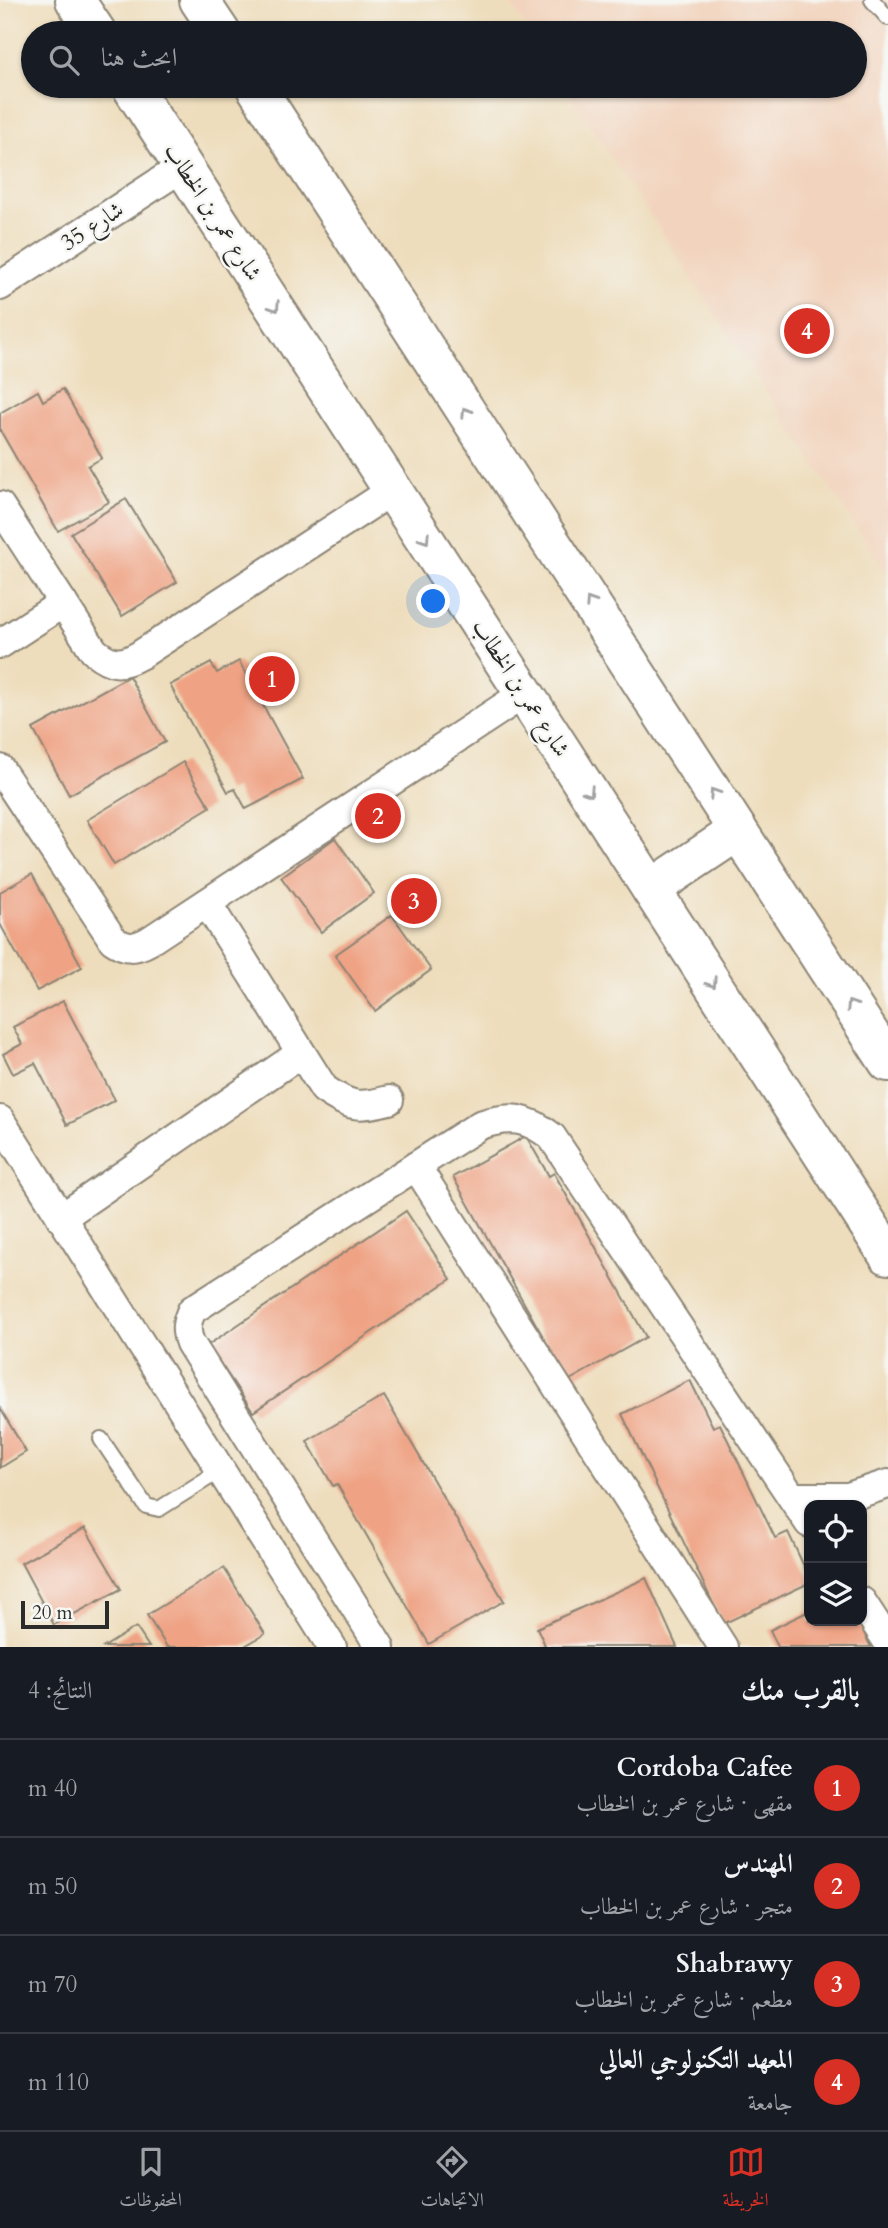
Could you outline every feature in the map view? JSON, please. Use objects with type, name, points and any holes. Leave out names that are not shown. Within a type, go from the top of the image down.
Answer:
[{"type":"street","points":[[75,0],[89,21]]},
{"type":"street","points":[[199,0],[213,21]]},
{"type":"street","name":"شارع عمر بن الخطاب","points":[[139,98],[888,1255]]},
{"type":"street","points":[[263,98],[888,1062]]},
{"type":"street","name":"شارع 35","points":[[0,286],[184,166]]},
{"type":"street","points":[[0,506],[94,651],[104,659],[116,663],[129,662],[393,490]]},
{"type":"street","points":[[0,644],[63,603]]},
{"type":"street","points":[[0,769],[113,940],[121,946],[131,948],[140,946],[207,903],[524,693]]},
{"type":"street","points":[[651,889],[738,831]]},
{"type":"street","points":[[207,903],[324,1088],[343,1102],[366,1106],[389,1100]]},
{"type":"street","points":[[61,1218],[301,1054]]},
{"type":"street","points":[[380,1647],[190,1343],[186,1332],[187,1321],[192,1310],[480,1125],[498,1119],[518,1119],[537,1125],[552,1137],[804,1515]]},
{"type":"street","points":[[0,1120],[332,1647]]},
{"type":"street","points":[[416,1166],[723,1647]]},
{"type":"street","points":[[792,1497],[848,1497],[888,1485]]},
{"type":"street","points":[[867,1608],[886,1630]]},
{"type":"lane","points":[[872,0],[888,18]]},
{"type":"lane","points":[[101,1439],[146,1506],[159,1509],[220,1470]]},
{"type":"shaded area","points":[[508,0],[888,0],[888,575],[572,98],[867,98],[867,21],[522,21]]},
{"type":"building","points":[[63,389],[102,458],[88,466],[109,502],[58,531],[0,430],[0,413],[38,391],[43,401]]},
{"type":"building","points":[[126,499],[177,582],[122,616],[71,533]]},
{"type":"building","points":[[239,661],[303,779],[246,809],[235,789],[228,792],[170,685],[211,663],[217,673]]},
{"type":"building","points":[[129,676],[165,742],[69,795],[33,729]]},
{"type":"building","points":[[183,762],[210,807],[114,865],[87,820]]},
{"type":"building","points":[[335,838],[374,893],[321,932],[281,877]]},
{"type":"building","points":[[32,874],[82,967],[37,991],[0,924],[0,892]]},
{"type":"building","points":[[392,915],[431,970],[375,1011],[335,955]]},
{"type":"building","points":[[63,1001],[115,1100],[67,1125],[35,1063],[13,1074],[3,1054],[22,1044],[13,1027]]},
{"type":"building","points":[[526,1136],[549,1176],[554,1173],[646,1337],[568,1381],[453,1177]]},
{"type":"building","points":[[406,1211],[451,1279],[253,1412],[208,1345]]},
{"type":"building","points":[[690,1380],[713,1427],[720,1424],[775,1538],[788,1532],[804,1566],[804,1585],[723,1624],[622,1414]]},
{"type":"building","points":[[384,1396],[504,1601],[429,1644],[337,1484],[333,1486],[307,1441]]},
{"type":"building","points":[[0,1408],[26,1452],[0,1468]]},
{"type":"building","points":[[85,1528],[121,1589],[54,1625],[21,1563]]},
{"type":"building","points":[[224,1568],[265,1634],[243,1647],[167,1647],[147,1615]]},
{"type":"building","points":[[646,1578],[677,1647],[540,1647],[545,1645],[537,1628]]},
{"type":"building","points":[[804,1613],[804,1626],[860,1626],[871,1647],[778,1647],[770,1630]]},
{"type":"building","points":[[136,1627],[149,1647],[104,1647]]},
{"type":"place","name":"المعهد التكنولوجي العالي","points":[[807,331]]},
{"type":"place","name":"Cordoba Cafee","points":[[272,679]]},
{"type":"place","name":"المهندس","points":[[378,816]]},
{"type":"place","name":"Shabrawy","points":[[414,901]]}]
